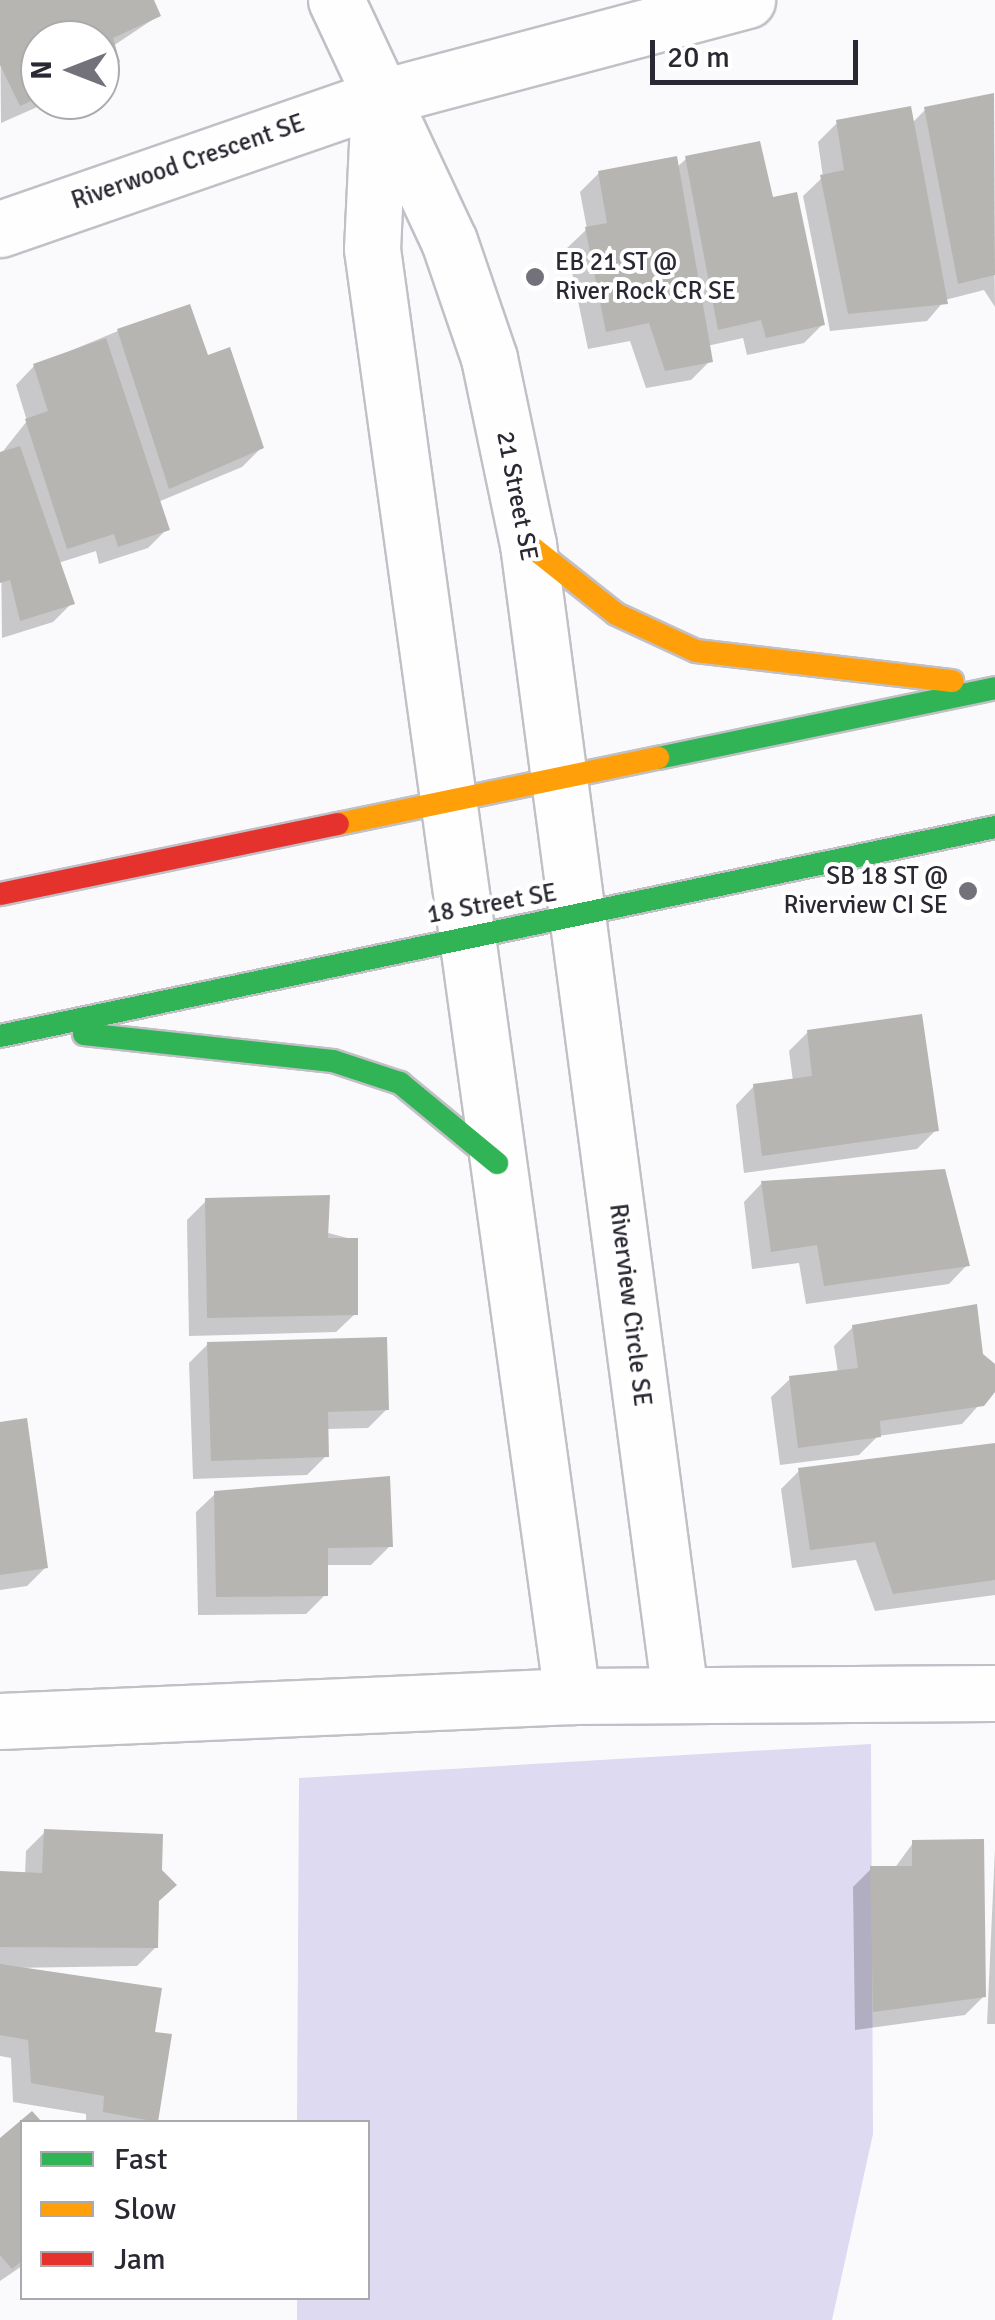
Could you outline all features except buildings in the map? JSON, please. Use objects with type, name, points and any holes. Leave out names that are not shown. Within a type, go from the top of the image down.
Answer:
[{"type":"main road","points":[[528,544],[616,614],[696,650],[995,686]]},
{"type":"main road","points":[[0,894],[995,686]]},
{"type":"main road","name":"18 Street SE","points":[[0,1036],[995,827]]},
{"type":"main road","points":[[26,1030],[334,1061],[400,1083],[497,1163]]},
{"type":"street","name":"21 Street SE","points":[[336,0],[379,98],[450,240],[483,341],[528,544],[579,916]]},
{"type":"street","name":"Riverwood Crescent SE","points":[[0,229],[379,98],[748,0]]},
{"type":"street","name":"21 Street SE","points":[[379,98],[372,249],[466,938]]},
{"type":"street","name":"Riverview Circle SE","points":[[579,916],[680,1694]]},
{"type":"street","points":[[466,938],[572,1696]]},
{"type":"street","points":[[0,1721],[572,1696],[995,1693]]},
{"type":"shaded area","points":[[871,1744],[873,2134],[832,2320],[297,2320],[297,2300],[370,2300],[370,2120],[297,2120],[299,1778]]},
{"type":"traffic: fast","points":[[658,758],[995,688]]},
{"type":"traffic: fast","points":[[0,1036],[995,827]]},
{"type":"traffic: fast","points":[[84,1034],[333,1061],[400,1083],[497,1163]]},
{"type":"traffic: slow","points":[[528,544],[616,614],[696,651],[952,681]]},
{"type":"traffic: slow","points":[[338,824],[658,758]]},
{"type":"traffic: jam","points":[[0,894],[338,824]]},
{"type":"place","name":"EB 21 ST @ River Rock CR SE","points":[[535,277]]},
{"type":"place","name":"SB 18 ST @ Riverview CI SE","points":[[968,891]]}]
